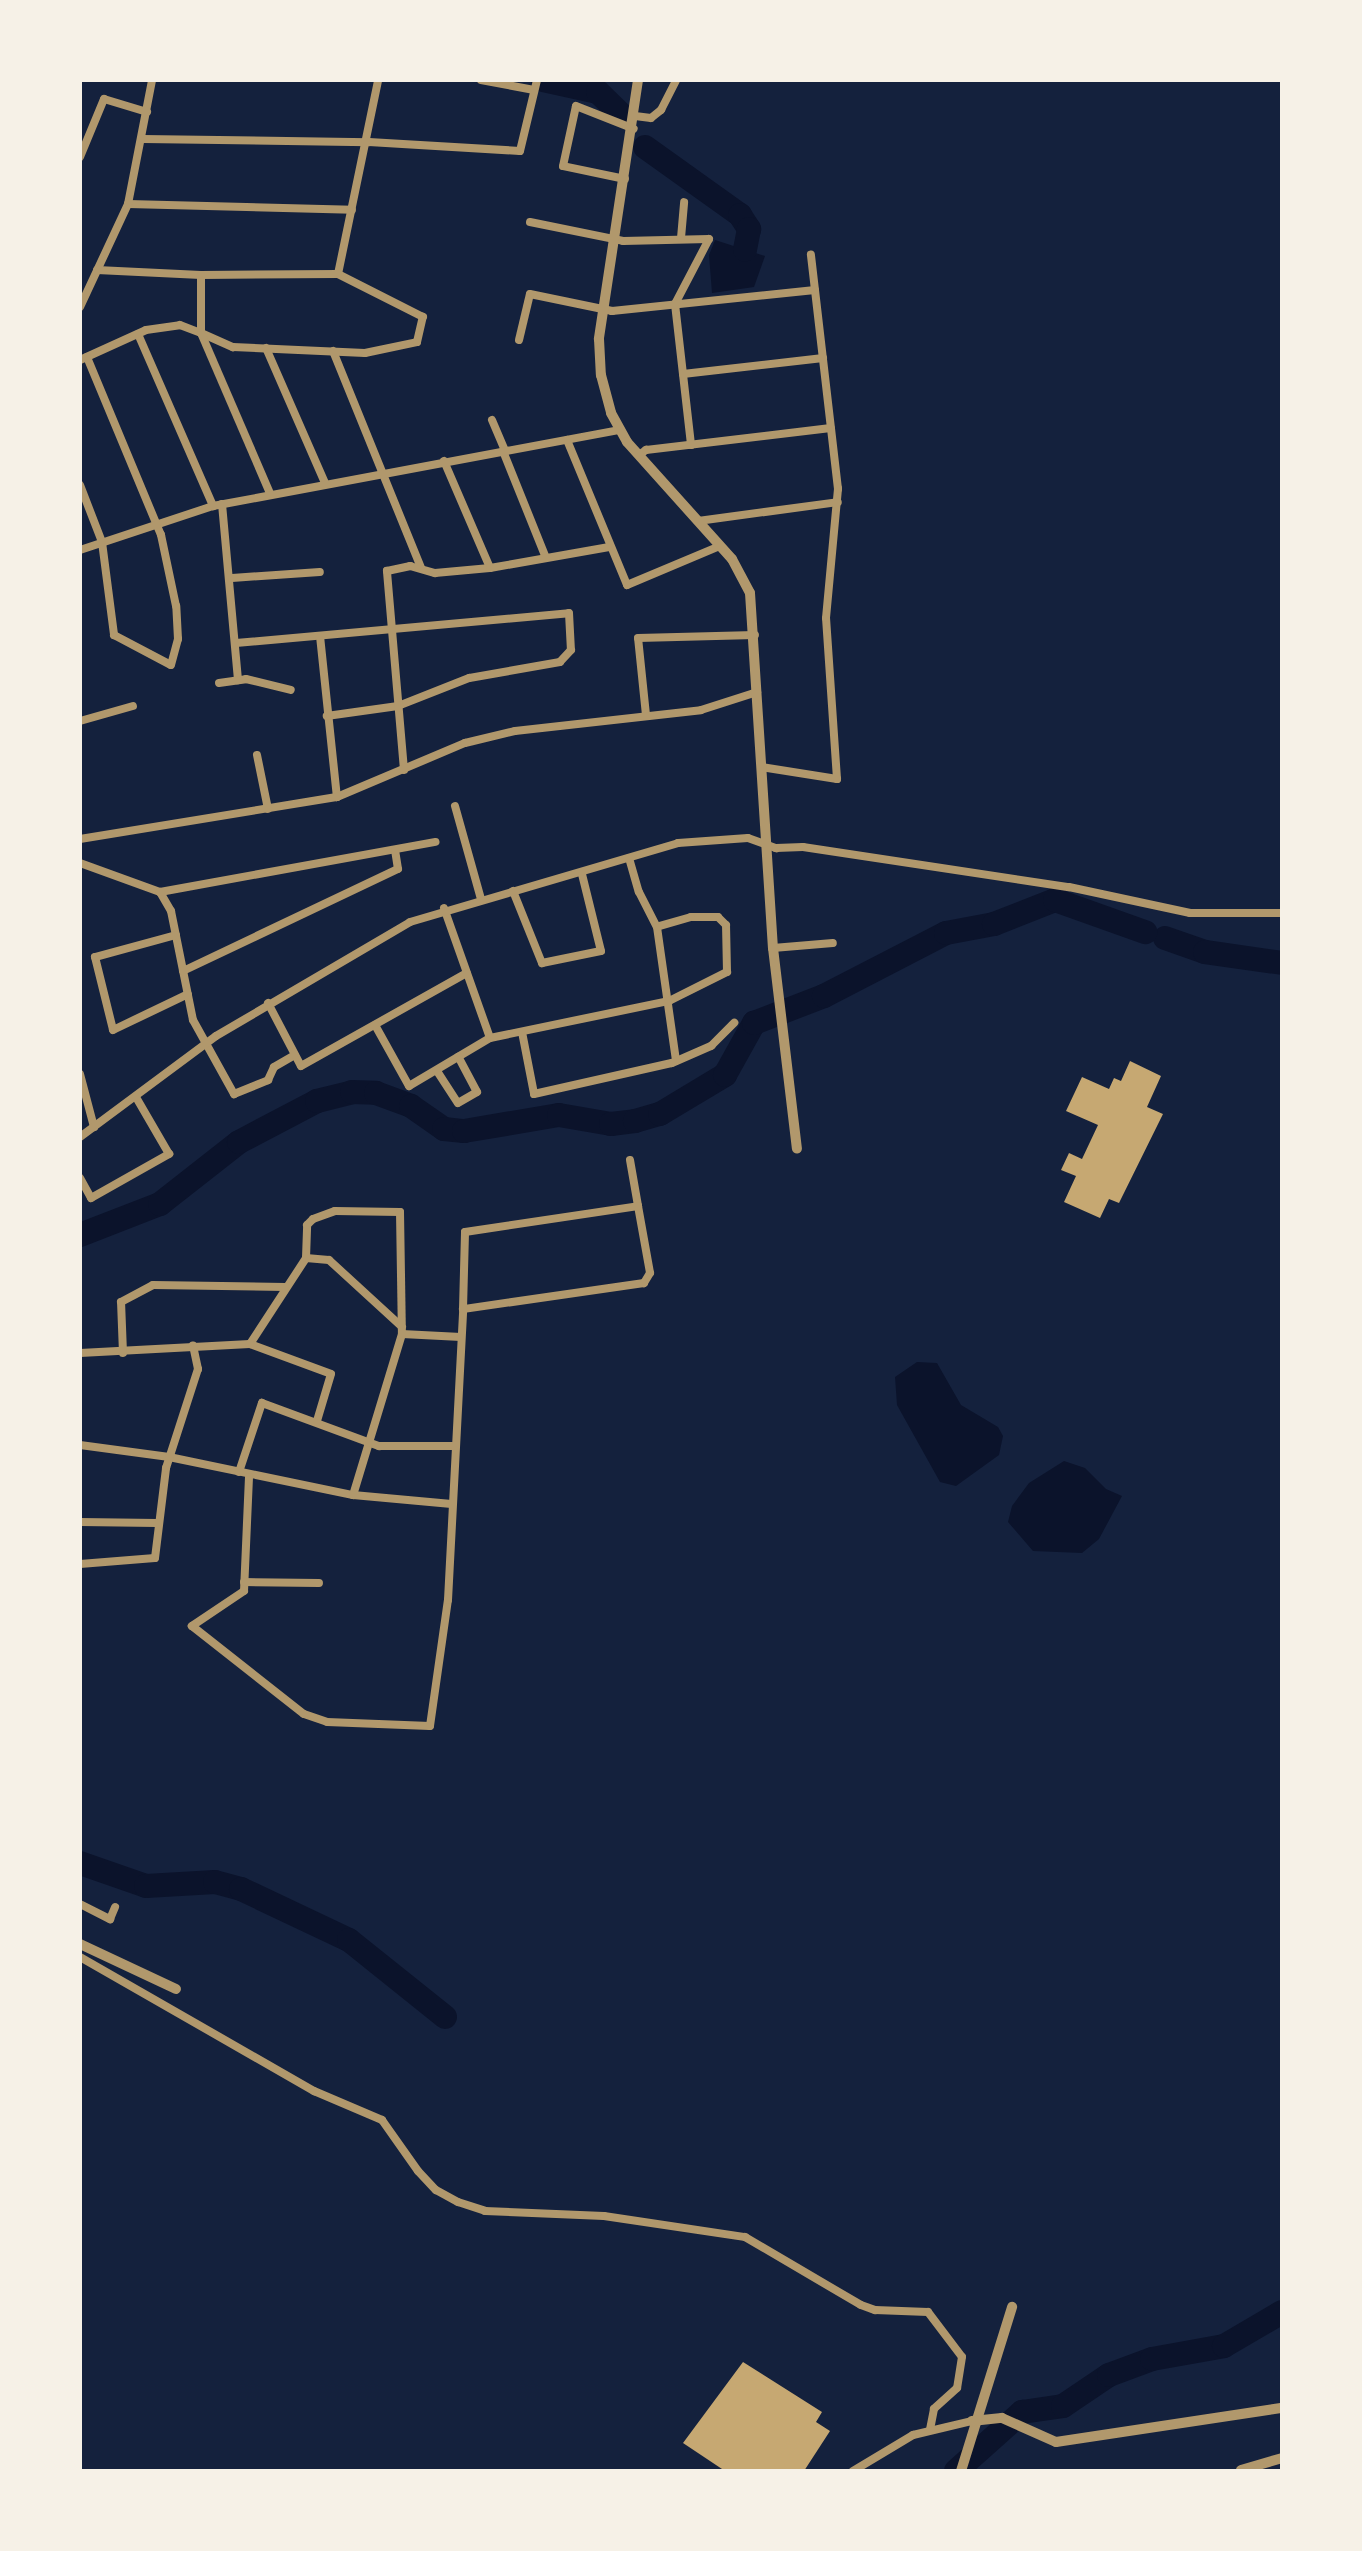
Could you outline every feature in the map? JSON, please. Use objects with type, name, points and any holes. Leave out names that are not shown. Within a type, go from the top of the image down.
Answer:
[{"type":"street","points":[[80,307],[83,291],[97,270],[128,204],[152,80]]},
{"type":"street","points":[[338,274],[369,142],[378,80]]},
{"type":"street","points":[[143,139],[369,142],[520,151],[535,86],[481,80]]},
{"type":"street","points":[[638,80],[634,129],[604,309],[601,375],[620,430],[720,546],[750,593],[773,948],[797,1149]]},
{"type":"street","points":[[635,116],[651,118],[661,110],[676,80]]},
{"type":"street","points":[[80,157],[104,99],[147,112]]},
{"type":"street","points":[[625,179],[563,166],[576,106],[634,129]]},
{"type":"street","points":[[681,238],[684,202]]},
{"type":"street","points":[[128,204],[352,210]]},
{"type":"street","points":[[530,222],[615,240],[709,239],[675,304],[691,445]]},
{"type":"street","points":[[761,767],[837,779],[826,618],[838,502],[811,255]]},
{"type":"street","points":[[80,485],[102,542],[114,635],[171,665],[178,639],[176,606],[156,526],[83,359],[138,334],[180,325],[233,347],[365,353],[417,342],[423,317],[338,274],[201,275],[97,270]]},
{"type":"street","points":[[201,275],[201,333],[270,493]]},
{"type":"street","points":[[519,340],[530,294],[604,309],[815,290]]},
{"type":"street","points":[[138,334],[217,505],[232,578],[238,680]]},
{"type":"street","points":[[266,348],[325,483]]},
{"type":"street","points":[[333,351],[385,472],[421,568]]},
{"type":"street","points":[[683,374],[823,358]]},
{"type":"street","points":[[492,420],[546,558]]},
{"type":"street","points":[[639,455],[691,445],[831,428]]},
{"type":"street","points":[[80,550],[217,505],[270,493],[620,430]]},
{"type":"street","points":[[567,440],[627,585],[720,546]]},
{"type":"street","points":[[444,461],[490,568]]},
{"type":"street","points":[[698,521],[838,502]]},
{"type":"street","points":[[404,770],[387,571],[421,568],[435,573],[490,568],[609,547]]},
{"type":"street","points":[[232,578],[320,572]]},
{"type":"street","points":[[236,643],[569,613],[571,650],[560,662],[469,678],[398,706],[327,716]]},
{"type":"street","points":[[646,715],[638,638],[755,635]]},
{"type":"street","points":[[320,636],[337,797]]},
{"type":"street","points":[[219,683],[238,680],[291,690]]},
{"type":"street","points":[[80,839],[337,797],[465,743],[515,731],[701,710],[757,692]]},
{"type":"street","points":[[80,721],[133,706]]},
{"type":"street","points":[[257,755],[268,809]]},
{"type":"street","points":[[455,806],[481,899]]},
{"type":"street","points":[[80,1137],[204,1044],[268,1003],[444,908],[714,838],[1069,887],[1190,913],[1282,913]]},
{"type":"street","points":[[80,863],[160,892],[435,842]]},
{"type":"street","points":[[183,971],[398,869],[395,851]]},
{"type":"street","points":[[629,858],[639,892],[657,927],[676,1061]]},
{"type":"street","points":[[513,891],[542,963],[601,951],[582,874]]},
{"type":"street","points":[[160,892],[176,935],[188,994],[204,1044],[234,1094],[268,1080],[274,1067],[295,1055]]},
{"type":"street","points":[[444,908],[490,1038]]},
{"type":"street","points":[[375,1025],[409,1086],[490,1038],[669,1001],[727,972],[726,925],[718,917],[691,917],[657,927]]},
{"type":"street","points":[[176,935],[95,957],[113,1030],[188,994]]},
{"type":"street","points":[[773,948],[833,943]]},
{"type":"street","points":[[268,1003],[301,1066],[467,973]]},
{"type":"street","points":[[522,1032],[534,1094],[676,1061],[711,1046],[734,1023]]},
{"type":"street","points":[[437,1071],[458,1103],[477,1092],[458,1057]]},
{"type":"street","points":[[80,1074],[94,1127]]},
{"type":"street","points":[[80,1178],[91,1198],[169,1154],[136,1097]]},
{"type":"street","points":[[463,1309],[644,1283],[650,1273],[630,1160]]},
{"type":"street","points":[[249,1477],[244,1591],[192,1626],[281,1699],[327,1722],[430,1726],[448,1600],[465,1232],[638,1206]]},
{"type":"street","points":[[250,1344],[306,1258],[307,1225],[324,1214],[400,1212],[402,1331],[353,1495]]},
{"type":"street","points":[[306,1258],[329,1260],[402,1331],[461,1337]]},
{"type":"street","points":[[123,1353],[121,1302],[153,1285],[285,1287]]},
{"type":"street","points":[[80,1353],[250,1344],[331,1374],[317,1421]]},
{"type":"street","points":[[80,1564],[155,1558],[157,1523],[169,1457],[198,1369],[193,1346]]},
{"type":"street","points":[[239,1472],[262,1403],[367,1442],[453,1446]]},
{"type":"street","points":[[80,1445],[169,1457],[239,1472],[249,1477],[353,1495],[452,1504]]},
{"type":"street","points":[[80,1522],[157,1523]]},
{"type":"street","points":[[244,1582],[319,1583]]},
{"type":"street","points":[[80,1904],[110,1919],[115,1907]]},
{"type":"street","points":[[80,1944],[176,1989]]},
{"type":"street","points":[[80,1957],[314,2091],[382,2120],[418,2171],[436,2190],[458,2202],[485,2211],[604,2216],[745,2237],[861,2305],[875,2310],[928,2312],[962,2357],[957,2388],[934,2409],[930,2430]]},
{"type":"street","points":[[961,2471],[972,2421],[1012,2307]]},
{"type":"street","points":[[853,2471],[887,2447],[930,2430],[972,2421],[1002,2418],[1056,2442],[1282,2408]]},
{"type":"street","points":[[1241,2470],[1282,2458]]},
{"type":"water","points":[[715,240],[765,256],[754,287],[712,293],[709,255]]},
{"type":"water","points":[[917,1362],[937,1363],[961,1405],[998,1427],[1003,1436],[999,1455],[956,1486],[940,1482],[897,1405],[895,1377]]},
{"type":"water","points":[[1064,1461],[1085,1468],[1106,1489],[1122,1496],[1099,1539],[1082,1553],[1033,1551],[1008,1522],[1012,1506],[1029,1483]]},
{"type":"building","points":[[1130,1061],[1161,1076],[1147,1107],[1163,1114],[1119,1203],[1109,1199],[1100,1218],[1064,1202],[1076,1176],[1061,1170],[1069,1153],[1082,1159],[1098,1125],[1066,1111],[1082,1077],[1109,1089],[1114,1078],[1121,1081]]},
{"type":"building","points":[[743,2362],[822,2412],[816,2422],[830,2431],[804,2471],[725,2471],[683,2443]]},
{"type":"waterway","points":[[543,80],[598,92],[620,113]]},
{"type":"waterway","points":[[645,147],[740,215],[749,229],[745,250]]},
{"type":"waterway","points":[[80,1235],[160,1204],[239,1142],[317,1101],[352,1092],[376,1093],[411,1106],[444,1129],[464,1131],[559,1115],[611,1124],[635,1121],[660,1114],[725,1075],[754,1023],[824,996],[946,933],[994,924],[1055,900],[1145,932]]},
{"type":"waterway","points":[[1165,938],[1205,952],[1282,963]]},
{"type":"waterway","points":[[80,1863],[146,1886],[215,1882],[241,1889],[349,1940],[445,2017]]},
{"type":"waterway","points":[[956,2471],[1022,2412],[1063,2406],[1109,2375],[1152,2359],[1224,2346],[1282,2312]]}]
